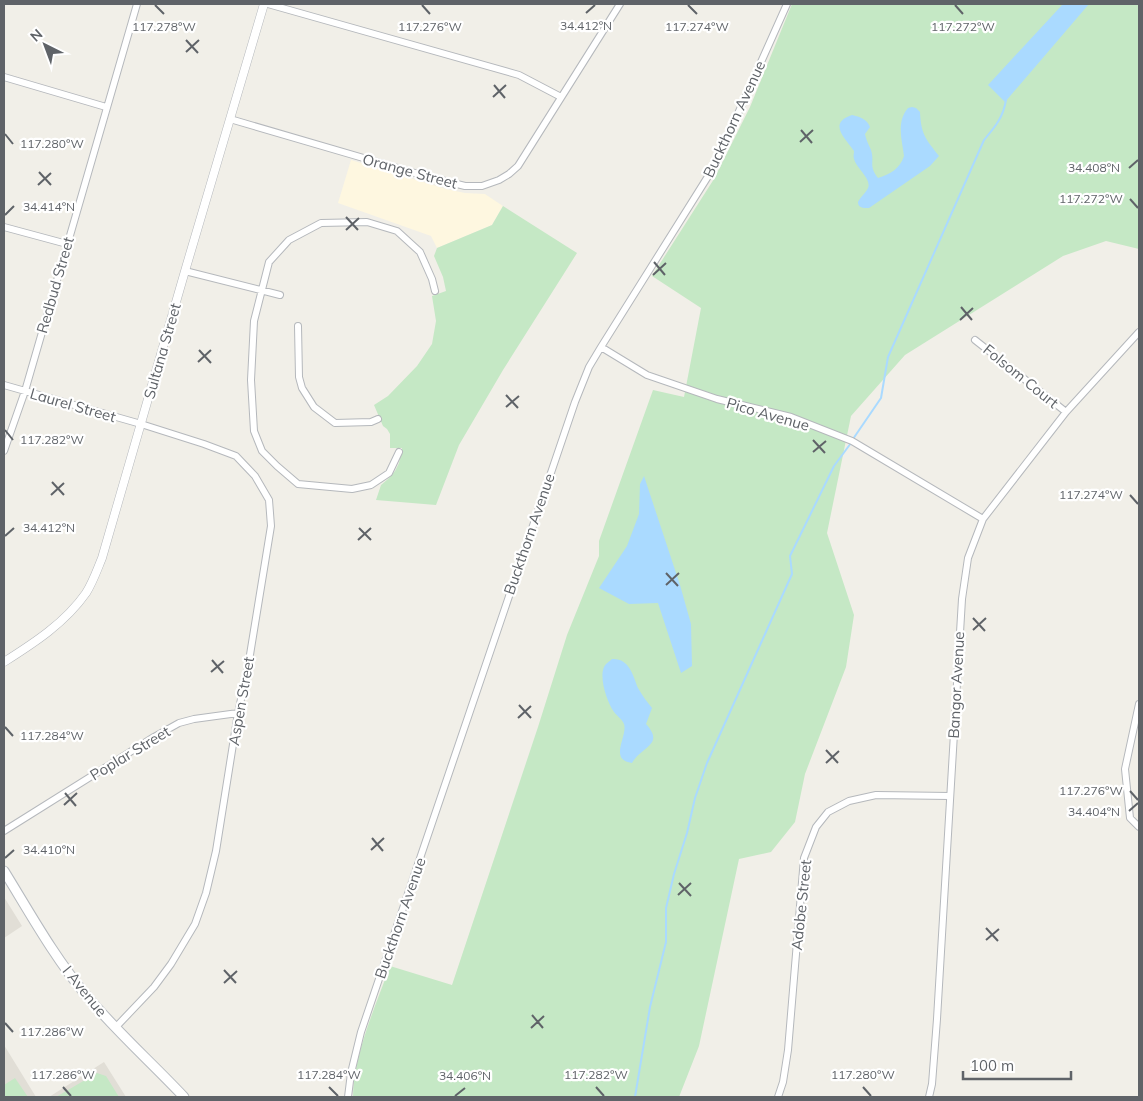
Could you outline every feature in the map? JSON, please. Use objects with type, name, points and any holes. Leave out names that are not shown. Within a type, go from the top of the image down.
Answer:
[{"type":"main road","name":"I Avenue","points":[[4,871],[43,935],[87,996],[184,1097]]},
{"type":"street","name":"Redbud Street","points":[[4,451],[25,391],[137,4]]},
{"type":"street","points":[[266,4],[519,75],[561,97]]},
{"type":"street","name":"Sultana Street","points":[[4,662],[30,646],[58,624],[85,593],[95,576],[102,558],[230,119],[266,4]]},
{"type":"street","name":"Orange Street","points":[[230,119],[425,176],[465,186],[482,186],[504,177],[518,166],[620,4]]},
{"type":"street","name":"Buckthorn Avenue","points":[[348,1097],[350,1073],[361,1032],[572,411],[589,367],[720,156],[786,4]]},
{"type":"street","points":[[4,77],[106,107]]},
{"type":"street","points":[[398,452],[388,473],[371,485],[352,489],[298,484],[262,451],[254,431],[251,380],[254,321],[261,290],[269,262],[289,240],[321,223],[367,222],[396,231],[420,252],[432,279],[435,292]]},
{"type":"street","points":[[4,227],[67,244]]},
{"type":"street","points":[[185,271],[280,295]]},
{"type":"street","points":[[298,326],[299,376],[302,388],[314,407],[335,423],[371,422],[378,419]]},
{"type":"street","name":"Bangor Avenue","points":[[929,1097],[932,1084],[962,599],[968,558],[983,518],[1066,412],[1139,332]]},
{"type":"street","name":"Folsom Court","points":[[975,340],[1066,412]]},
{"type":"street","name":"Pico Avenue","points":[[601,347],[647,375],[717,399],[791,417],[852,441],[983,518]]},
{"type":"street","name":"Laurel Street","points":[[4,385],[141,424]]},
{"type":"street","name":"Aspen Street","points":[[116,1027],[154,987],[180,951],[195,924],[206,893],[216,852],[271,526],[269,500],[255,476],[236,456],[141,424]]},
{"type":"street","points":[[1139,704],[1125,768],[1130,818],[1139,827]]},
{"type":"street","name":"Poplar Street","points":[[4,831],[154,737],[179,724],[194,719],[238,713]]},
{"type":"street","name":"Adobe Street","points":[[778,1097],[783,1082],[788,1050],[804,858],[816,827],[828,812],[849,801],[876,795],[950,796]]},
{"type":"shaded area","points":[[351,160],[446,189],[465,193],[485,194],[503,206],[492,225],[437,248],[431,236],[338,203]]},
{"type":"shaded area","points":[[4,897],[22,926],[4,938]]},
{"type":"shaded area","points":[[4,1045],[36,1097],[4,1097]]},
{"type":"shaded area","points":[[104,1062],[126,1097],[49,1097]]},
{"type":"green space","points":[[792,4],[1139,4],[1139,249],[1106,241],[1063,256],[905,355],[851,416],[827,533],[854,615],[846,667],[805,774],[795,822],[771,852],[739,859],[699,1046],[679,1097],[353,1097],[354,1081],[361,1048],[390,966],[452,985],[567,635],[599,556],[599,541],[653,390],[684,397],[701,308],[652,276],[714,179],[750,107]]},
{"type":"green space","points":[[503,206],[577,253],[503,370],[459,445],[436,505],[376,500],[381,485],[395,471],[399,463],[402,448],[390,448],[390,434],[383,426],[374,405],[388,396],[417,366],[432,344],[436,321],[432,296],[446,291],[443,277],[434,256],[437,248],[492,225]]},
{"type":"green space","points":[[97,1073],[106,1076],[119,1097],[56,1097]]},
{"type":"green space","points":[[15,1078],[28,1097],[4,1097],[4,1085]]},
{"type":"water","points":[[1063,4],[1089,4],[1005,102],[988,85]]},
{"type":"water","points":[[912,107],[920,112],[925,136],[939,156],[930,166],[869,208],[861,207],[858,202],[869,185],[866,177],[855,162],[854,151],[840,131],[839,126],[841,122],[852,115],[863,119],[869,124],[870,127],[865,134],[872,154],[872,167],[878,178],[887,175],[902,161],[904,156],[901,137],[902,119],[908,108]]},
{"type":"water","points":[[644,476],[691,624],[692,666],[681,673],[658,603],[629,604],[599,588],[627,546],[639,514],[640,484]]},
{"type":"water","points":[[612,659],[623,661],[630,668],[638,688],[652,708],[646,724],[651,731],[653,741],[632,763],[625,761],[621,757],[620,747],[625,729],[624,724],[611,708],[603,683],[604,667]]},
{"type":"waterway","points":[[853,439],[881,398],[888,357],[984,140],[1001,117],[1006,100]]},
{"type":"waterway","points":[[635,1097],[650,1007],[666,942],[666,908],[695,798],[707,763],[792,574],[790,556],[834,466],[851,443]]}]
